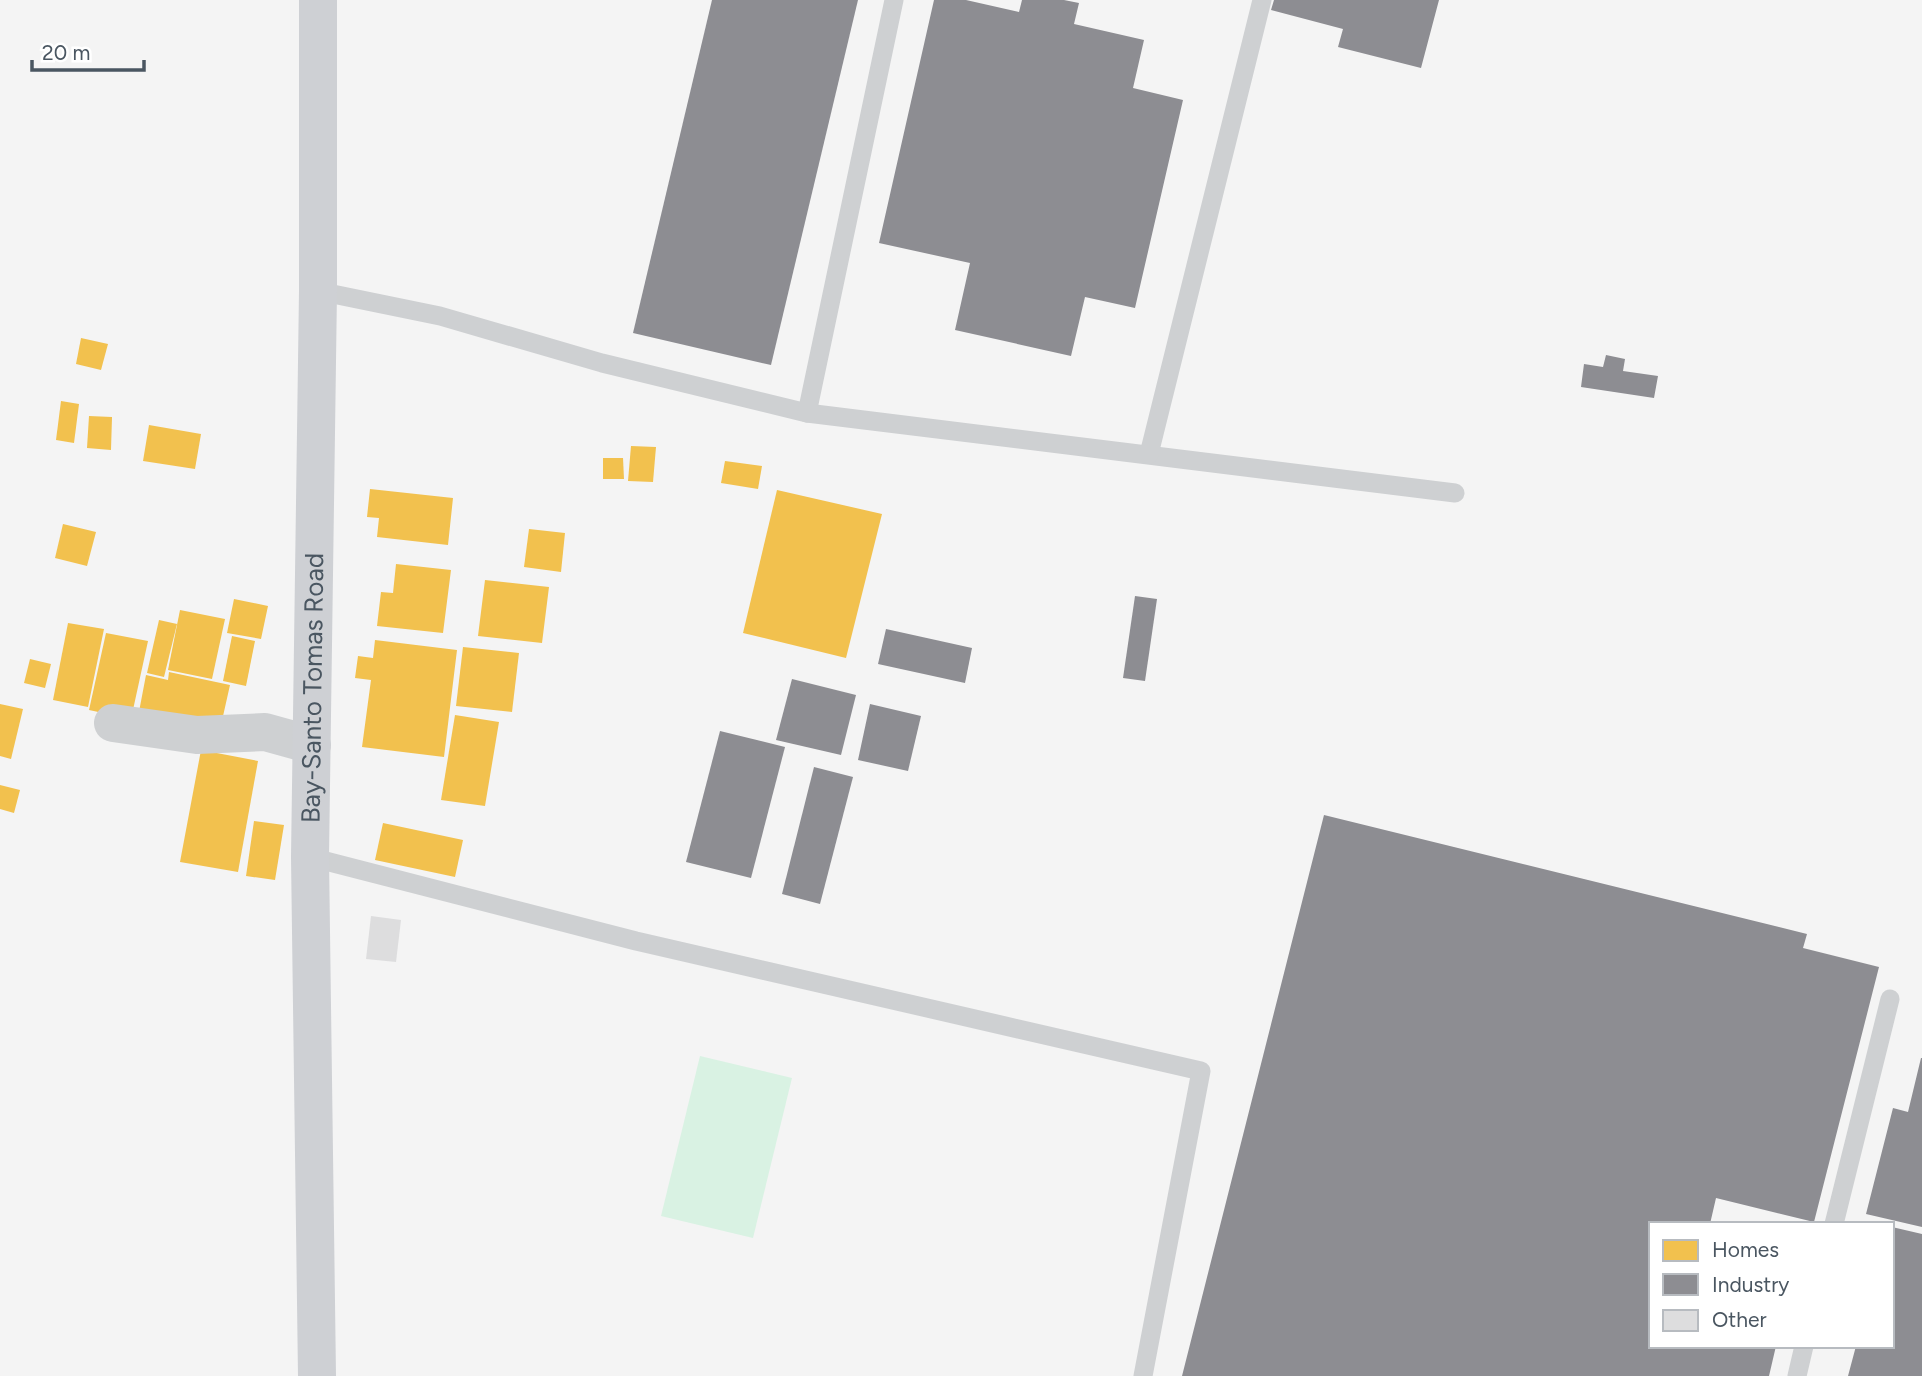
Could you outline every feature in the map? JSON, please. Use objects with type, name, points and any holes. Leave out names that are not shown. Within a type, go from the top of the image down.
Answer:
[{"type":"main road","name":"Bay-Santo Tomas Road","points":[[317,1376],[310,857],[318,291],[318,0]]},
{"type":"street","points":[[113,723],[197,735],[265,732],[312,746]]},
{"type":"lane","points":[[807,413],[894,0]]},
{"type":"lane","points":[[1149,454],[1262,0]]},
{"type":"lane","points":[[318,291],[440,316],[602,363],[807,413],[1455,493]]},
{"type":"lane","points":[[310,857],[636,941],[1200,1071],[1143,1376]]},
{"type":"lane","points":[[1834,1222],[1890,999]]},
{"type":"lane","points":[[1797,1376],[1804,1348]]},
{"type":"green space","points":[[700,1056],[792,1078],[753,1238],[661,1216]]},
{"type":"building: Homes","points":[[81,338],[108,344],[101,370],[76,364]]},
{"type":"building: Homes","points":[[61,401],[79,404],[74,443],[56,440]]},
{"type":"building: Homes","points":[[89,416],[112,417],[111,450],[87,448]]},
{"type":"building: Homes","points":[[149,425],[201,434],[195,469],[143,461]]},
{"type":"building: Homes","points":[[631,446],[656,447],[653,482],[628,481]]},
{"type":"building: Homes","points":[[603,458],[623,458],[624,479],[603,479]]},
{"type":"building: Homes","points":[[725,461],[762,466],[758,489],[721,483]]},
{"type":"building: Homes","points":[[370,489],[453,498],[448,545],[377,537],[379,518],[367,517]]},
{"type":"building: Homes","points":[[777,490],[882,514],[846,658],[743,633]]},
{"type":"building: Homes","points":[[63,524],[96,532],[87,566],[55,558]]},
{"type":"building: Homes","points":[[529,529],[565,533],[561,572],[524,567]]},
{"type":"building: Homes","points":[[396,564],[451,570],[443,633],[377,626],[381,592],[393,593]]},
{"type":"building: Homes","points":[[485,580],[549,587],[542,643],[478,636]]},
{"type":"building: Homes","points":[[234,599],[268,606],[261,639],[227,633]]},
{"type":"building: Homes","points":[[180,610],[225,619],[212,679],[168,670]]},
{"type":"building: Homes","points":[[159,620],[177,624],[164,677],[147,673]]},
{"type":"building: Homes","points":[[68,623],[104,629],[88,707],[53,700]]},
{"type":"building: Homes","points":[[106,633],[148,641],[131,719],[89,710]]},
{"type":"building: Homes","points":[[232,636],[255,641],[246,686],[223,681]]},
{"type":"building: Homes","points":[[375,640],[457,650],[444,757],[362,747],[371,680],[355,678],[358,656],[373,658]]},
{"type":"building: Homes","points":[[463,647],[519,653],[512,712],[456,706]]},
{"type":"building: Homes","points":[[30,659],[51,664],[45,688],[24,683]]},
{"type":"building: Homes","points":[[169,672],[230,685],[219,734],[138,717],[146,675],[168,680]]},
{"type":"building: Homes","points":[[0,704],[23,709],[11,759],[0,756]]},
{"type":"building: Homes","points":[[455,715],[499,722],[485,806],[441,800]]},
{"type":"building: Homes","points":[[201,750],[258,761],[238,872],[180,862]]},
{"type":"building: Homes","points":[[0,785],[20,790],[14,813],[0,809]]},
{"type":"building: Homes","points":[[254,821],[284,825],[275,880],[246,876]]},
{"type":"building: Homes","points":[[383,823],[463,840],[455,877],[375,860]]},
{"type":"building: Industry","points":[[712,0],[858,0],[771,365],[633,333]]},
{"type":"building: Industry","points":[[934,0],[966,0],[1019,12],[1022,0],[1064,0],[1079,3],[1074,24],[1144,40],[1133,88],[1183,100],[1135,308],[1085,297],[1071,356],[955,330],[970,263],[879,243]]},
{"type":"building: Industry","points":[[1274,0],[1439,0],[1421,68],[1338,47],[1343,29],[1271,10]]},
{"type":"building: Industry","points":[[1606,355],[1625,359],[1623,371],[1658,376],[1654,398],[1581,387],[1584,364],[1603,367]]},
{"type":"building: Industry","points":[[1135,596],[1157,599],[1145,681],[1123,678]]},
{"type":"building: Industry","points":[[886,629],[972,648],[965,683],[878,664]]},
{"type":"building: Industry","points":[[792,679],[856,695],[841,755],[776,740]]},
{"type":"building: Industry","points":[[870,704],[921,716],[908,771],[858,760]]},
{"type":"building: Industry","points":[[720,731],[785,747],[751,878],[686,862]]},
{"type":"building: Industry","points":[[814,767],[853,777],[820,904],[782,894]]},
{"type":"building: Industry","points":[[1324,815],[1807,934],[1803,948],[1879,967],[1814,1222],[1716,1198],[1710,1222],[1649,1222],[1649,1348],[1776,1348],[1769,1376],[1182,1376]]},
{"type":"building: Industry","points":[[1921,1058],[1922,1227],[1866,1214],[1893,1108],[1908,1112]]},
{"type":"building: Industry","points":[[1894,1227],[1922,1234],[1922,1376],[1848,1376],[1855,1348],[1894,1348]]},
{"type":"building: Other","points":[[371,916],[401,920],[396,962],[366,959]]}]
